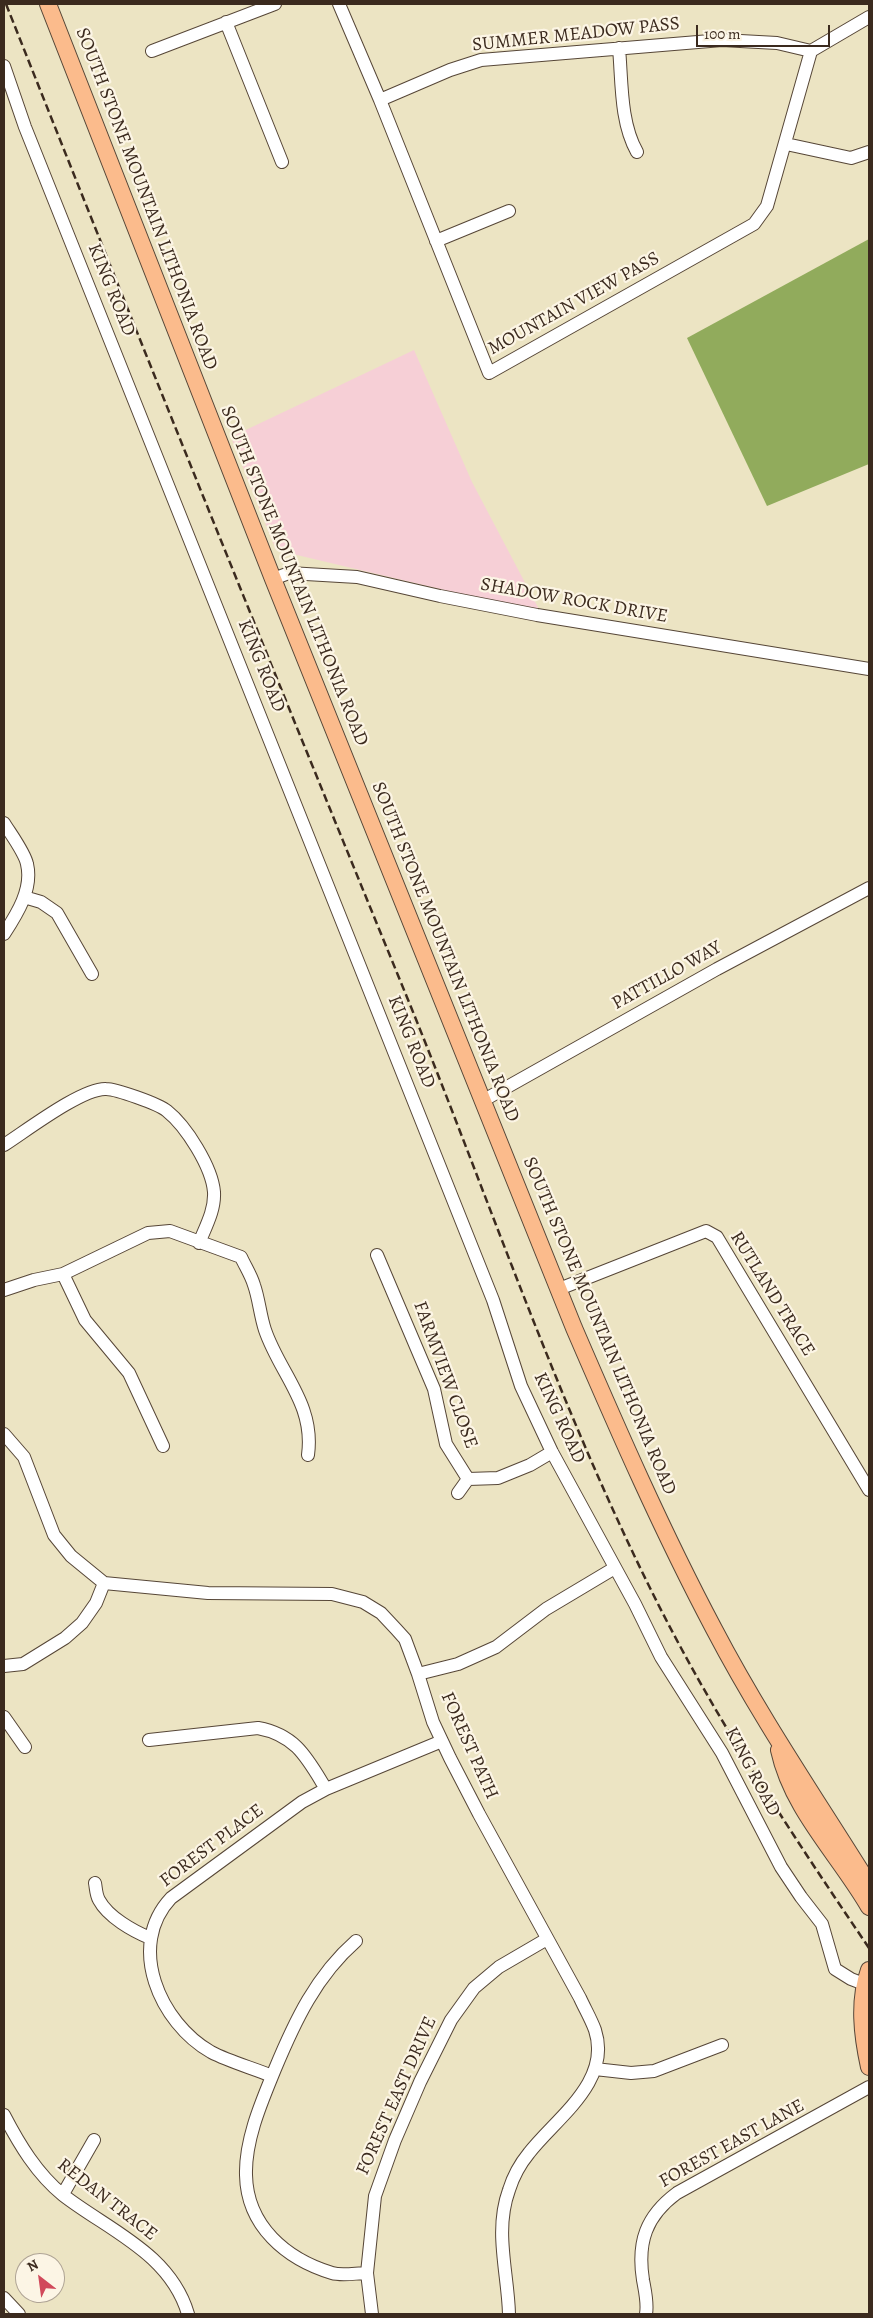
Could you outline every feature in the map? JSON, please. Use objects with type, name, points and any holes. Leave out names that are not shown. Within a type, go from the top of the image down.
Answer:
[{"type":"main road","name":"SOUTH STONE MOUNTAIN LITHONIA ROAD","points":[[48,4],[273,579],[620,1436],[652,1506],[714,1629],[776,1738],[869,1884]]},
{"type":"main road","points":[[776,1738],[784,1772],[801,1805],[869,1907]]},
{"type":"main road","points":[[868,1975],[862,2015],[869,2067]]},
{"type":"street","points":[[152,51],[275,4]]},
{"type":"street","name":"MOUNTAIN VIEW PASS","points":[[339,4],[380,100],[489,373],[754,224],[766,206],[786,144],[811,51]]},
{"type":"street","points":[[811,51],[869,17]]},
{"type":"street","points":[[226,22],[282,162]]},
{"type":"street","name":"SUMMER MEADOW PASS","points":[[380,100],[443,73],[481,60],[743,40],[777,42],[811,51]]},
{"type":"street","points":[[619,48],[629,136],[637,152]]},
{"type":"street","name":"KING ROAD","points":[[4,66],[28,136],[493,1300],[522,1386],[552,1452],[634,1604],[660,1657],[722,1752],[781,1866],[801,1897],[822,1924],[835,1969],[851,1979],[868,1975]]},
{"type":"street","points":[[786,144],[851,158],[869,152]]},
{"type":"street","points":[[436,241],[509,210]]},
{"type":"street","name":"SHADOW ROCK DRIVE","points":[[273,579],[289,573],[357,577],[536,615],[869,670]]},
{"type":"street","points":[[4,823],[28,863],[24,897],[16,915],[4,934]]},
{"type":"street","name":"PATTILLO WAY","points":[[484,1100],[718,969],[869,888]]},
{"type":"street","points":[[24,897],[41,902],[57,913],[92,974]]},
{"type":"street","points":[[4,1145],[80,1095],[105,1089],[125,1094],[166,1110],[183,1128],[204,1161],[214,1191],[212,1211],[199,1243]]},
{"type":"street","points":[[4,1290],[34,1280],[63,1274],[148,1234],[170,1231],[241,1257],[254,1284],[265,1330],[299,1398],[309,1425],[308,1455]]},
{"type":"street","name":"RUTLAND TRACE","points":[[559,1289],[706,1231],[717,1237],[869,1490]]},
{"type":"street","name":"FARMVIEW CLOSE","points":[[377,1255],[434,1389],[446,1444],[468,1479],[498,1478],[530,1465],[552,1452]]},
{"type":"street","points":[[63,1274],[85,1320],[129,1372],[162,1446]]},
{"type":"street","points":[[4,1434],[24,1456],[54,1535],[71,1556],[104,1583],[96,1603],[82,1623],[65,1638],[23,1664],[4,1666]]},
{"type":"street","points":[[458,1493],[468,1479]]},
{"type":"street","points":[[418,1674],[458,1664],[496,1647],[546,1609],[614,1569]]},
{"type":"street","name":"FOREST PATH","points":[[104,1583],[208,1593],[332,1594],[363,1602],[381,1613],[400,1634],[418,1674],[433,1722],[442,1741],[479,1814],[580,1998],[595,2030],[598,2051],[595,2069],[573,2107],[527,2155],[509,2190],[503,2216],[502,2239],[509,2314]]},
{"type":"street","points":[[4,1717],[25,1747]]},
{"type":"street","points":[[149,1740],[258,1728],[271,1730],[294,1743],[326,1788]]},
{"type":"street","name":"FOREST PLACE","points":[[272,2076],[211,2052],[182,2028],[166,2007],[155,1983],[149,1957],[150,1938],[162,1908],[171,1898],[302,1802],[326,1788],[442,1741]]},
{"type":"street","points":[[95,1884],[98,1900],[112,1914],[129,1930],[150,1938]]},
{"type":"street","name":"FOREST EAST DRIVE","points":[[372,2314],[367,2273],[374,2196],[398,2132],[451,2020],[466,1998],[484,1979],[499,1967],[547,1938]]},
{"type":"street","points":[[356,1941],[332,1965],[309,1997],[295,2021],[259,2112],[247,2160],[247,2187],[254,2212],[268,2235],[291,2255],[334,2273],[367,2273]]},
{"type":"street","points":[[595,2069],[631,2073],[654,2071],[722,2045]]},
{"type":"street","name":"FOREST EAST LANE","points":[[646,2314],[641,2243],[650,2221],[666,2200],[869,2088]]},
{"type":"street","name":"REDAN TRACE","points":[[4,2115],[16,2137],[40,2172],[63,2194],[144,2250],[168,2274],[188,2314]]},
{"type":"street","points":[[63,2194],[94,2140]]},
{"type":"street","points":[[4,2298],[19,2314]]},
{"type":"shaded area","points":[[414,350],[472,482],[541,613],[276,550],[231,437]]},
{"type":"green space","points":[[869,239],[869,464],[767,506],[687,338]]},
{"type":"railway","points":[[6,4],[207,506],[411,1007],[555,1375],[618,1521],[676,1638],[727,1729],[782,1818],[869,1948]]}]
